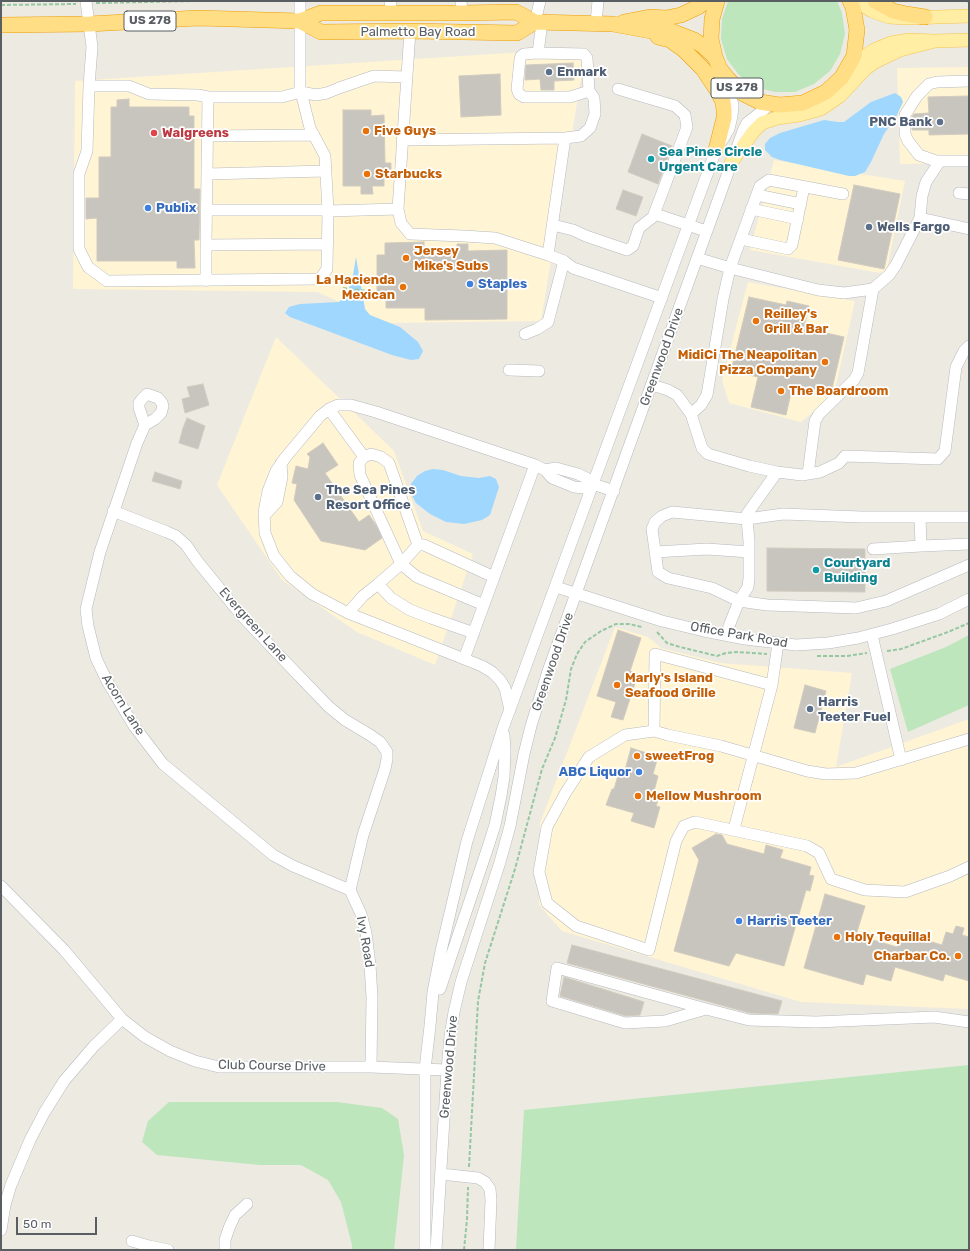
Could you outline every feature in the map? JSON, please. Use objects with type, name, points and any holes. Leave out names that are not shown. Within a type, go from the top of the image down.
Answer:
[{"type":"highway","points":[[613,24],[647,13],[666,10],[689,1]]},
{"type":"highway","name":"US 278","points":[[613,24],[650,17],[666,18],[681,15],[698,7],[706,1]]},
{"type":"highway","name":"US 278","points":[[717,1],[711,25],[711,38],[715,58],[720,69],[742,93],[760,102],[779,105],[803,103],[826,92],[842,76],[854,56],[857,30],[853,7],[850,1]]},
{"type":"highway","points":[[875,1],[892,10],[925,17]]},
{"type":"highway","name":"Palmetto Bay Road","points":[[1,25],[89,24],[198,18],[300,21],[322,13],[391,7],[498,7],[516,12],[539,22],[613,24]]},
{"type":"highway","name":"Palmetto Bay Road","points":[[300,21],[321,32],[410,30],[517,33],[539,22]]},
{"type":"highway","points":[[613,24],[645,35],[670,40],[684,50],[703,69],[723,102],[724,118],[716,150]]},
{"type":"highway","name":"US 278","points":[[613,24],[651,31],[671,30],[694,40],[703,46],[715,58]]},
{"type":"main road","points":[[856,1],[872,11],[889,17],[906,18],[969,16]]},
{"type":"main road","points":[[847,68],[874,50],[891,43],[910,40],[969,40]]},
{"type":"main road","points":[[731,163],[753,132],[762,123],[777,118],[799,115],[821,109],[840,96],[865,69],[875,62],[900,50],[934,41]]},
{"type":"street","points":[[86,2],[92,47],[87,151],[79,174],[79,249],[88,266],[107,281],[206,281],[320,279],[328,269],[328,211],[325,156],[310,128],[301,92],[300,1]]},
{"type":"street","points":[[538,53],[540,1]]},
{"type":"street","points":[[596,24],[598,1]]},
{"type":"street","points":[[410,30],[398,209],[400,223],[410,234],[496,238],[564,261],[573,268],[662,298]]},
{"type":"street","points":[[402,140],[565,138],[581,136],[590,128],[595,114],[594,98],[589,91],[587,58],[584,54],[524,54],[520,59],[517,89],[519,94],[524,97],[570,97],[589,91]]},
{"type":"street","points":[[89,86],[129,86],[148,94],[198,95],[208,97],[282,97],[301,92],[316,95],[327,93],[374,76],[407,77]]},
{"type":"street","name":"Greenwood Drive","points":[[425,1250],[425,1068],[433,992],[441,951],[467,841],[510,710],[688,225],[716,150],[729,129],[733,106],[728,79]]},
{"type":"street","points":[[969,81],[937,82],[929,84],[917,96],[904,116],[905,134],[908,142],[919,154],[936,161],[969,160]]},
{"type":"street","points":[[553,225],[573,230],[627,250],[634,246],[639,228],[655,214],[687,127],[685,115],[675,106],[618,89]]},
{"type":"street","points":[[206,281],[208,97]]},
{"type":"street","name":"Greenwood Drive","points":[[436,1250],[450,1036],[461,982],[500,862],[510,826],[524,754],[542,689],[743,131],[747,124],[771,104]]},
{"type":"street","points":[[207,136],[314,135]]},
{"type":"street","points":[[548,255],[565,138]]},
{"type":"street","points":[[697,258],[730,268],[818,290],[844,293],[873,289],[896,265],[920,218],[922,196],[926,182],[940,161]]},
{"type":"street","points":[[207,174],[326,172]]},
{"type":"street","points":[[691,414],[701,405],[707,395],[730,268],[760,186],[769,180],[843,194]]},
{"type":"street","points":[[741,239],[788,249],[792,245],[804,187]]},
{"type":"street","points":[[757,195],[801,204]]},
{"type":"street","points":[[206,210],[328,211],[398,209]]},
{"type":"street","points":[[752,209],[798,219]]},
{"type":"street","points":[[655,214],[706,231]]},
{"type":"street","points":[[920,218],[969,229]]},
{"type":"street","points":[[206,245],[328,244]]},
{"type":"street","points":[[525,334],[548,322],[564,261]]},
{"type":"street","points":[[808,474],[815,420],[819,414],[854,380],[858,373],[873,289]]},
{"type":"street","points":[[652,385],[668,390],[677,395],[691,414],[702,448],[708,454],[749,466],[777,472],[802,475],[820,472],[839,463],[846,456],[938,459],[945,451],[956,367],[964,351],[969,346]]},
{"type":"street","points":[[509,370],[539,371]]},
{"type":"street","points":[[510,710],[505,688],[492,672],[464,659],[348,613],[312,594],[290,576],[274,556],[265,533],[264,512],[268,491],[276,471],[320,416],[329,409],[338,405],[351,405],[540,467],[552,478],[574,487],[584,488],[593,484],[614,491]]},
{"type":"street","points":[[329,409],[364,457]]},
{"type":"street","name":"Acorn Lane","points":[[145,425],[113,511],[100,552],[86,609],[86,616],[96,658],[107,681],[134,726],[163,764],[273,855],[293,866],[350,890]]},
{"type":"street","points":[[418,546],[389,464],[381,457],[371,454],[364,457],[359,463],[360,475],[401,564],[416,577],[484,605]]},
{"type":"street","points":[[464,659],[494,577],[540,467]]},
{"type":"street","points":[[727,636],[729,626],[739,601],[748,587],[749,552],[747,514],[777,472]]},
{"type":"street","name":"Evergreen Lane","points":[[113,511],[176,536],[186,545],[242,616],[329,707],[345,720],[380,742],[387,752],[385,769],[363,835],[350,890]]},
{"type":"street","points":[[969,517],[783,514],[747,520],[672,512],[662,516],[655,522],[652,529],[658,572],[668,578],[712,588],[739,601],[767,605],[856,608],[886,601],[969,565]]},
{"type":"street","points":[[920,517],[921,546]]},
{"type":"street","points":[[873,548],[969,544]]},
{"type":"street","points":[[348,613],[363,596],[401,564],[418,546],[424,545],[494,577]]},
{"type":"street","points":[[655,552],[707,549],[749,552]]},
{"type":"street","points":[[378,584],[391,598],[410,610],[474,633]]},
{"type":"street","name":"Office Park Road","points":[[556,587],[662,621],[727,636],[796,645],[828,643],[872,635],[939,614],[969,599]]},
{"type":"street","points":[[872,635],[901,760]]},
{"type":"street","points":[[734,829],[772,685],[778,643]]},
{"type":"street","points":[[654,731],[655,654],[772,685]]},
{"type":"street","name":"Greenwood Drive","points":[[430,1026],[442,980],[495,825],[504,777],[504,728]]},
{"type":"street","points":[[969,739],[856,773],[826,774],[807,771],[721,746],[654,731],[625,735],[589,757],[566,792],[547,827],[539,872],[548,903],[576,926],[649,950],[676,841],[684,826],[695,822],[734,829],[807,846],[819,853],[831,879],[865,890],[905,892],[950,876],[969,867]]},
{"type":"street","name":"Club Course Drive","points":[[1,886],[64,950],[122,1019],[145,1036],[170,1051],[195,1061],[219,1067],[371,1067],[447,1070]]},
{"type":"street","name":"Ivy Road","points":[[350,890],[361,914],[366,933],[370,965],[372,996],[371,1067]]},
{"type":"street","points":[[706,1009],[665,1021],[625,1023],[552,1001],[556,968],[749,1020],[816,1022],[934,1017],[969,1022]]},
{"type":"street","points":[[1,1230],[5,1205],[11,1184],[30,1140],[44,1113],[64,1081],[94,1046],[122,1019]]},
{"type":"street","points":[[441,1174],[478,1178],[485,1182],[490,1189],[489,1250]]},
{"type":"street","points":[[226,1250],[225,1240],[229,1228],[235,1215],[247,1204]]},
{"type":"street","points":[[132,1241],[168,1250]]},
{"type":"path","points":[[1,5],[86,2],[196,1]]},
{"type":"path","points":[[343,288],[375,292]]},
{"type":"path","points":[[464,1250],[467,1219],[470,1126],[478,1000],[485,963],[515,869],[542,769],[564,707],[571,669],[577,654],[585,642],[601,631],[616,624],[629,624],[643,627]]},
{"type":"path","points":[[654,630],[658,632]]},
{"type":"shaded area","points":[[586,48],[541,321],[387,323],[317,292],[73,289],[75,81]]},
{"type":"shaded area","points":[[969,67],[969,163],[900,164],[897,68]]},
{"type":"shaded area","points":[[774,160],[905,181],[886,274],[750,250]]},
{"type":"shaded area","points":[[748,282],[855,301],[834,394],[801,422],[729,403],[722,380]]},
{"type":"shaded area","points":[[276,337],[394,451],[423,531],[473,554],[435,665],[357,632],[282,580],[217,485]]},
{"type":"shaded area","points":[[615,627],[648,637],[661,648],[720,663],[852,673],[836,767],[969,719],[969,1009],[801,1002],[562,931],[539,905],[540,823]]},
{"type":"green space","points":[[728,1],[837,1],[842,13],[845,34],[840,54],[830,71],[814,84],[795,92],[775,92],[755,87],[739,75],[727,59],[721,39],[722,19]]},
{"type":"green space","points":[[969,635],[969,705],[908,732],[890,669],[946,647]]},
{"type":"green space","points":[[969,1065],[969,1250],[516,1250],[524,1110]]},
{"type":"green space","points":[[169,1102],[337,1102],[382,1108],[398,1119],[404,1155],[394,1250],[352,1250],[341,1202],[328,1180],[301,1165],[260,1165],[157,1155],[142,1142],[148,1121]]},
{"type":"water","points":[[895,93],[901,97],[903,102],[897,115],[884,134],[865,172],[855,176],[849,176],[780,160],[772,157],[765,150],[765,144],[770,138],[780,133],[824,120],[844,122],[871,102]]},
{"type":"water","points":[[356,257],[365,309],[370,315],[400,327],[418,342],[423,351],[419,359],[411,360],[392,355],[290,317],[285,313],[289,307],[300,304],[339,302],[346,295],[352,281]]},
{"type":"water","points":[[433,469],[443,470],[461,476],[479,478],[490,476],[496,479],[499,487],[490,515],[482,520],[464,524],[446,522],[430,514],[416,503],[411,494],[411,484],[417,476],[425,471]]},
{"type":"building","name":"Enmark","points":[[573,63],[574,80],[554,81],[554,90],[541,90],[540,79],[525,80],[526,65]]},
{"type":"building","points":[[500,74],[501,115],[461,117],[459,76]]},
{"type":"building","name":"PNC Bank","points":[[969,96],[969,134],[929,135],[929,130],[912,130],[912,117],[914,114],[929,113],[928,97]]},
{"type":"building","points":[[129,99],[129,107],[189,107],[189,116],[194,116],[194,189],[200,189],[199,240],[194,240],[195,268],[177,268],[177,261],[97,261],[97,218],[86,219],[86,198],[99,198],[99,157],[111,157],[111,107],[117,107],[117,100]]},
{"type":"building","points":[[343,110],[371,110],[371,116],[384,115],[385,163],[391,163],[391,175],[384,175],[384,186],[372,186],[373,194],[361,194],[361,186],[343,186]]},
{"type":"building","name":"Sea Pines Circle Urgent Care","points":[[642,134],[672,146],[658,184],[628,172]]},
{"type":"building","name":"Wells Fargo","points":[[854,185],[900,194],[884,269],[838,260]]},
{"type":"building","points":[[623,190],[643,197],[636,216],[616,209]]},
{"type":"building","points":[[424,242],[424,248],[457,248],[457,244],[468,244],[468,251],[507,250],[507,319],[425,320],[425,308],[386,308],[386,299],[377,299],[377,255],[385,255],[385,243]]},
{"type":"building","points":[[749,297],[786,305],[787,301],[809,306],[804,328],[844,337],[831,393],[793,384],[786,415],[751,407],[758,377],[731,371]]},
{"type":"building","points":[[203,384],[209,405],[185,413],[182,399],[190,397],[187,387]]},
{"type":"building","points":[[187,418],[205,426],[198,449],[179,443]]},
{"type":"building","name":"The Sea Pines Resort Office","points":[[323,443],[338,465],[325,473],[359,522],[369,515],[382,538],[365,550],[321,541],[294,500],[297,484],[292,483],[296,466],[308,469],[310,457],[307,454]]},
{"type":"building","points":[[155,472],[182,481],[180,489],[152,481]]},
{"type":"building","name":"Courtyard Building","points":[[767,548],[865,549],[865,592],[767,591]]},
{"type":"building","name":"Marly's Island Seafood Grille","points":[[618,630],[641,638],[630,671],[638,674],[623,720],[611,717],[616,702],[597,696]]},
{"type":"building","name":"Harris Teeter Fuel","points":[[805,685],[826,691],[815,733],[794,728]]},
{"type":"building","points":[[631,748],[650,754],[649,757],[657,760],[653,774],[658,776],[653,795],[659,797],[656,806],[660,807],[654,828],[631,821],[634,813],[606,805],[612,789],[614,789],[620,769],[625,770]]},
{"type":"building","name":"Harris Teeter","points":[[716,834],[722,835],[727,844],[764,854],[766,845],[783,850],[780,858],[811,867],[809,875],[814,876],[810,891],[806,890],[784,966],[736,953],[729,966],[674,951],[699,860],[692,848]]},
{"type":"building","points":[[825,894],[865,906],[856,935],[897,947],[902,933],[942,945],[946,932],[953,934],[956,926],[964,928],[962,935],[969,937],[969,981],[945,974],[943,981],[895,967],[891,981],[866,974],[863,985],[804,968]]},
{"type":"building","points":[[572,945],[782,1001],[778,1014],[750,1013],[567,963]]},
{"type":"building","points":[[564,977],[644,1002],[640,1015],[626,1016],[560,996]]},
{"type":"place","name":"Enmark","points":[[549,72]]},
{"type":"place","name":"PNC Bank","points":[[940,122]]},
{"type":"place","name":"Five Guys","points":[[366,131]]},
{"type":"place","name":"Walgreens","points":[[154,133]]},
{"type":"place","name":"Sea Pines Circle Urgent Care","points":[[651,159]]},
{"type":"place","name":"Starbucks","points":[[367,174]]},
{"type":"place","name":"Publix","points":[[148,208]]},
{"type":"place","name":"Wells Fargo","points":[[869,227]]},
{"type":"place","name":"Jersey Mike's Subs","points":[[406,258]]},
{"type":"place","name":"Staples","points":[[470,284]]},
{"type":"place","name":"La Hacienda Mexican","points":[[403,287]]},
{"type":"place","name":"Reilley's Grill & Bar","points":[[756,321]]},
{"type":"place","name":"MidiCi The Neapolitan Pizza Company","points":[[825,362]]},
{"type":"place","name":"The Boardroom","points":[[781,391]]},
{"type":"place","name":"The Sea Pines Resort Office","points":[[318,497]]},
{"type":"place","name":"Courtyard Building","points":[[816,570]]},
{"type":"place","name":"Marly's Island Seafood Grille","points":[[617,685]]},
{"type":"place","name":"Harris Teeter Fuel","points":[[810,709]]},
{"type":"place","name":"sweetFrog","points":[[637,756]]},
{"type":"place","name":"ABC Liquor","points":[[639,772]]},
{"type":"place","name":"Mellow Mushroom","points":[[638,796]]},
{"type":"place","name":"Harris Teeter","points":[[739,921]]},
{"type":"place","name":"Holy Tequilla!","points":[[837,937]]},
{"type":"place","name":"Charbar Co.","points":[[958,956]]}]
